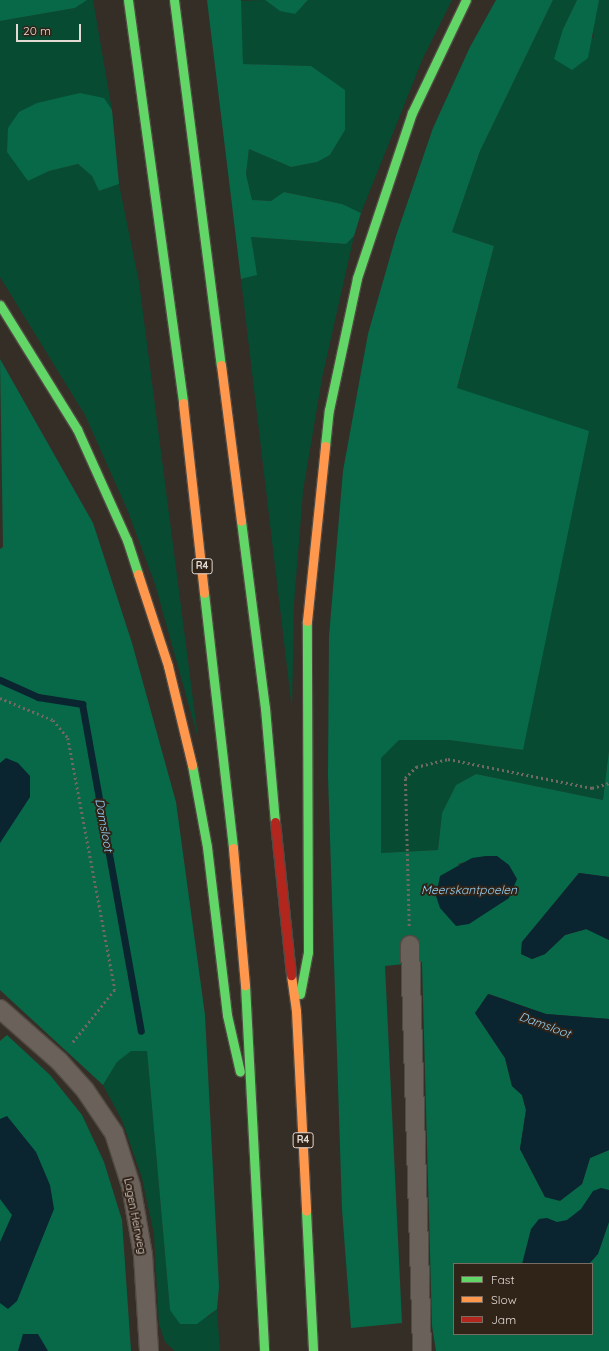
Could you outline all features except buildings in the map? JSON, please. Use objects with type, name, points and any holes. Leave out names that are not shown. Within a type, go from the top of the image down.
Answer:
[{"type":"highway","name":"R4","points":[[128,0],[178,362],[222,737],[239,902],[254,1133],[264,1351]]},
{"type":"highway","name":"R4","points":[[174,0],[265,708],[286,937],[296,1011],[313,1351]]},
{"type":"highway","points":[[296,1011],[308,952],[304,728],[308,602],[329,410],[357,278],[390,171],[412,113],[466,0]]},
{"type":"highway","points":[[0,305],[77,429],[127,540],[168,666],[189,752],[207,847],[227,1015],[254,1133]]},
{"type":"street","points":[[410,945],[422,1351]]},
{"type":"street","name":"Lagen Heirweg","points":[[0,1009],[59,1061],[85,1090],[111,1128],[131,1186],[142,1255],[149,1351]]},
{"type":"path","points":[[0,698],[53,720],[68,738],[115,990],[59,1061]]},
{"type":"path","points":[[410,945],[405,778],[416,768],[448,759],[592,788],[609,783]]},
{"type":"green space","points":[[0,0],[87,0],[75,8],[0,21]]},
{"type":"green space","points":[[87,0],[93,0],[112,110],[103,98],[28,181],[49,171],[78,164],[92,176],[99,191],[119,184],[139,282],[198,738],[155,584],[127,509],[85,415],[0,277],[0,21],[75,8]]},
{"type":"green space","points":[[207,0],[241,0],[243,64],[311,66],[345,90],[345,130],[330,155],[317,162],[291,167],[249,149],[246,174],[252,200],[271,201],[284,192],[342,204],[361,213],[354,236],[346,244],[251,237],[257,275],[241,279]]},
{"type":"green space","points":[[265,0],[280,11],[304,5],[308,0],[452,0],[423,58],[361,213],[342,204],[285,192],[271,201],[252,200],[246,174],[249,149],[291,167],[317,162],[330,155],[345,130],[311,66],[243,64],[239,1]]},
{"type":"green space","points":[[265,0],[308,0],[295,14],[280,11]]},
{"type":"green space","points":[[496,0],[553,0],[480,151],[452,232],[494,246],[457,388],[589,431],[523,750],[449,740],[399,740],[381,758],[381,853],[438,850],[442,813],[456,785],[476,774],[603,800],[609,750],[609,877],[579,873],[522,942],[521,954],[532,959],[545,954],[565,935],[587,929],[609,940],[609,1019],[546,1014],[489,994],[475,1013],[505,1058],[512,1086],[522,1095],[526,1110],[520,1149],[545,1197],[560,1200],[582,1184],[590,1158],[609,1150],[609,1351],[436,1351],[432,1326],[422,962],[385,966],[402,1323],[351,1328],[342,1209],[328,776],[329,636],[343,471],[368,334],[396,236],[433,128],[470,47]],"holes":[[[486,856],[497,856],[509,898],[500,903],[458,864]]]},
{"type":"green space","points":[[553,0],[577,0],[563,29],[594,38],[593,20],[599,0],[609,0],[609,750],[603,800],[476,774],[456,785],[442,813],[438,850],[381,853],[381,757],[399,740],[449,740],[523,750],[457,389],[494,246],[452,232],[480,151]]},
{"type":"green space","points":[[577,0],[599,0],[588,58],[572,70],[554,59],[563,29]]},
{"type":"green space","points":[[80,93],[104,98],[112,110],[119,184],[99,191],[92,176],[78,164],[49,171],[28,181],[7,152],[8,128],[19,112],[37,103]]},
{"type":"green space","points":[[354,236],[322,378],[303,491],[294,604],[292,709],[241,279],[256,275],[251,237],[346,244]]},
{"type":"green space","points":[[0,359],[93,523],[132,643],[176,802],[205,1015],[219,1287],[217,1309],[197,1324],[180,1324],[170,1310],[147,1051],[131,1051],[117,1062],[103,1085],[0,990],[0,549],[3,547]]},
{"type":"green space","points":[[7,1035],[50,1075],[82,1115],[104,1162],[122,1220],[131,1351],[0,1351],[0,1041]]},
{"type":"green space","points":[[131,1050],[147,1051],[170,1310],[208,1317],[217,1309],[220,1351],[175,1351],[165,1342],[159,1324],[154,1234],[142,1178],[122,1120],[103,1085],[117,1062]]},
{"type":"water","points":[[6,758],[18,763],[30,776],[30,797],[0,843],[0,763]]},
{"type":"water","name":"Meerskantpoelen","points":[[497,856],[509,865],[517,879],[509,898],[469,924],[456,926],[440,908],[436,896],[440,876],[472,858]]},
{"type":"water","name":"Meerskantpoelen","points":[[579,873],[609,877],[609,940],[586,929],[565,935],[545,954],[532,959],[521,954],[522,942]]},
{"type":"water","points":[[488,994],[546,1014],[609,1019],[609,1150],[590,1158],[582,1184],[560,1201],[545,1197],[520,1149],[526,1110],[522,1095],[512,1086],[505,1058],[475,1013]]},
{"type":"water","points":[[7,1116],[36,1152],[50,1185],[54,1209],[17,1301],[8,1309],[0,1303],[0,1242],[12,1215],[0,1199],[0,1119]]},
{"type":"water","points":[[601,1188],[609,1190],[609,1222],[598,1254],[590,1263],[522,1263],[531,1229],[539,1219],[547,1218],[557,1222],[567,1220],[581,1209],[593,1191]]},
{"type":"water","points":[[23,1334],[38,1334],[48,1351],[18,1351]]},
{"type":"waterway","name":"Damsloot","points":[[0,680],[38,697],[82,704],[141,1031]]},
{"type":"traffic: fast","points":[[128,0],[183,403]]},
{"type":"traffic: fast","points":[[174,0],[221,365]]},
{"type":"traffic: fast","points":[[325,446],[329,410],[357,278],[412,113],[466,0]]},
{"type":"traffic: fast","points":[[0,305],[77,429],[127,540],[138,574]]},
{"type":"traffic: fast","points":[[241,521],[265,708],[275,822]]},
{"type":"traffic: fast","points":[[204,593],[233,848]]},
{"type":"traffic: fast","points":[[300,994],[308,952],[307,621]]},
{"type":"traffic: fast","points":[[192,765],[207,847],[227,1015],[240,1072]]},
{"type":"traffic: fast","points":[[245,985],[264,1351]]},
{"type":"traffic: fast","points":[[306,1211],[313,1351]]},
{"type":"traffic: slow","points":[[221,365],[241,521]]},
{"type":"traffic: slow","points":[[183,403],[204,593]]},
{"type":"traffic: slow","points":[[307,621],[325,446]]},
{"type":"traffic: slow","points":[[138,574],[168,666],[192,765]]},
{"type":"traffic: slow","points":[[233,848],[245,985]]},
{"type":"traffic: slow","points":[[291,975],[296,1011],[306,1211]]},
{"type":"traffic: jam","points":[[275,822],[291,975]]}]
